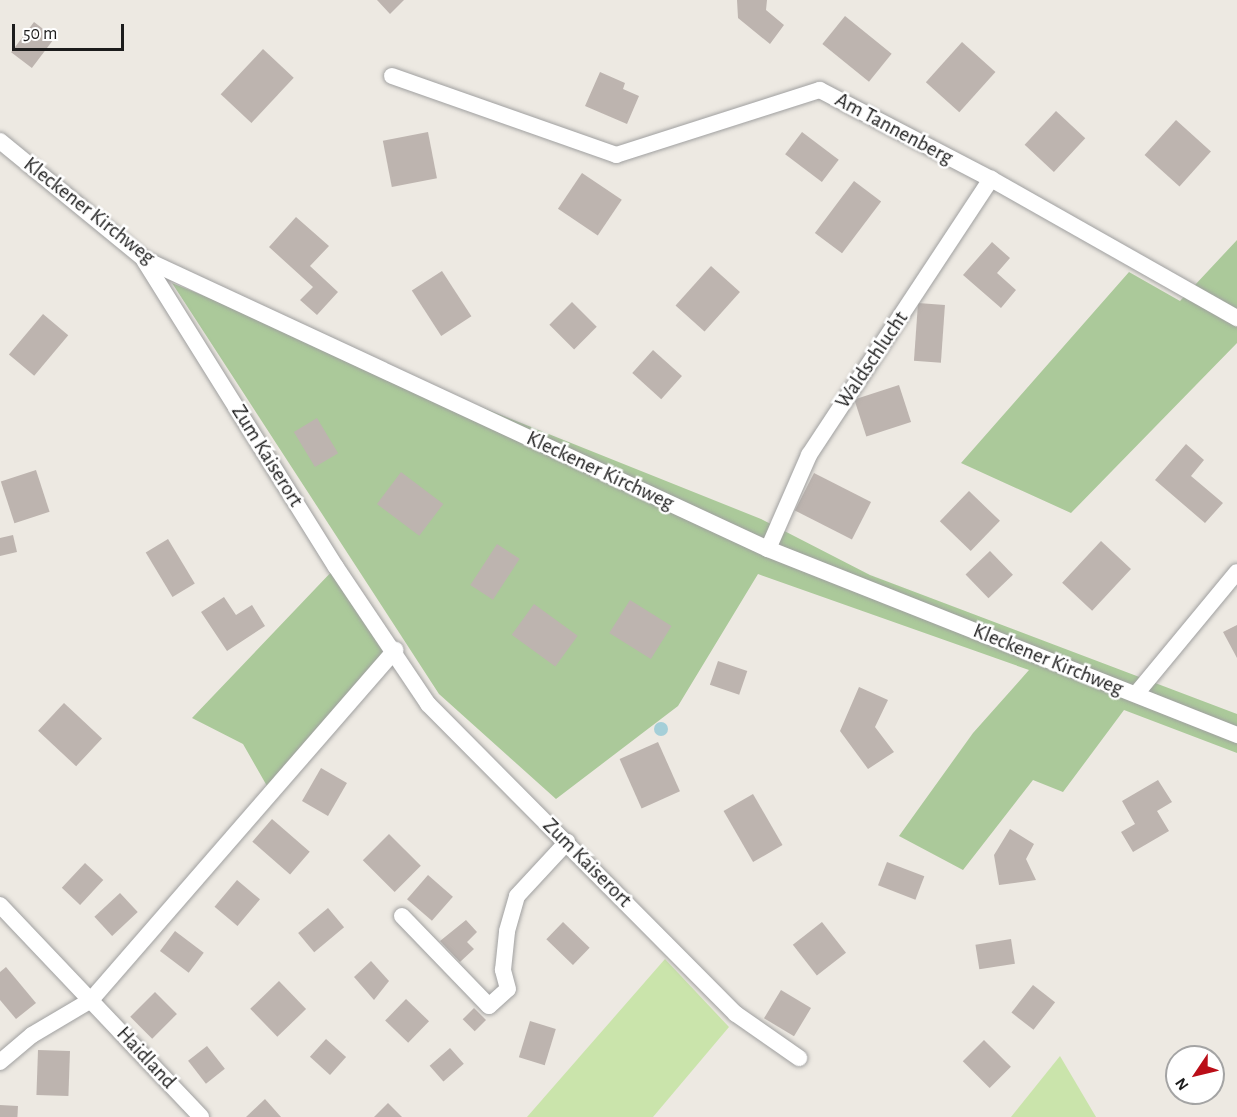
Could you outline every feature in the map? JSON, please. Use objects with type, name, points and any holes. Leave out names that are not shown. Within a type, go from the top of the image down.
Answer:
[{"type":"street","name":"Am Tannenberg","points":[[392,75],[616,155],[820,90],[992,179],[1237,318]]},
{"type":"street","name":"Kleckener Kirchweg","points":[[0,141],[144,259],[768,549],[1237,735]]},
{"type":"street","name":"Waldschlucht","points":[[768,549],[809,455],[992,179]]},
{"type":"street","name":"Zum Kaiserort","points":[[144,259],[336,567],[394,650],[428,705],[736,1014],[799,1058]]},
{"type":"street","points":[[1136,694],[1237,572]]},
{"type":"street","points":[[0,1062],[32,1035],[91,1000],[394,650]]},
{"type":"street","points":[[402,916],[489,1006],[508,989],[503,970],[517,896],[567,842]]},
{"type":"street","name":"Haidland","points":[[0,905],[201,1117]]},
{"type":"green space","points":[[1237,240],[1237,343],[1071,513],[961,463],[1129,272],[1180,301]]},
{"type":"green space","points":[[172,283],[761,519],[870,575],[1237,714],[1237,753],[1124,710],[1063,792],[1033,780],[963,870],[899,836],[973,733],[1029,670],[758,574],[678,706],[556,799],[439,694]]},
{"type":"green space","points":[[336,567],[395,650],[271,793],[243,744],[192,718]]},
{"type":"green space","points":[[665,959],[729,1027],[653,1117],[527,1117]]},
{"type":"green space","points":[[1060,1056],[1096,1117],[1011,1117]]},
{"type":"water","points":[[661,722],[666,724],[668,729],[666,734],[661,736],[656,734],[654,729],[656,724]]},
{"type":"building","points":[[377,0],[404,0],[390,14]]},
{"type":"building","points":[[737,0],[767,0],[766,10],[784,25],[770,44],[738,18]]},
{"type":"building","points":[[845,16],[892,54],[869,82],[822,44]]},
{"type":"building","points":[[34,22],[55,38],[32,68],[11,52]]},
{"type":"building","points":[[962,42],[995,72],[959,112],[926,82]]},
{"type":"building","points":[[263,49],[294,78],[251,123],[221,94]]},
{"type":"building","points":[[600,72],[625,83],[623,89],[639,96],[627,124],[585,106]]},
{"type":"building","points":[[1056,111],[1085,138],[1054,172],[1025,145]]},
{"type":"building","points":[[1176,120],[1211,151],[1179,186],[1145,155]]},
{"type":"building","points":[[428,132],[437,178],[392,187],[383,141]]},
{"type":"building","points":[[802,132],[839,160],[822,182],[785,154]]},
{"type":"building","points":[[582,173],[622,200],[598,235],[558,209]]},
{"type":"building","points":[[854,181],[881,201],[842,253],[815,233]]},
{"type":"building","points":[[296,217],[329,246],[310,266],[338,292],[317,315],[300,300],[313,287],[269,247]]},
{"type":"building","points":[[992,242],[1010,258],[997,273],[1016,290],[1001,308],[963,275]]},
{"type":"building","points":[[711,266],[740,292],[705,331],[676,305]]},
{"type":"building","points":[[442,271],[471,316],[441,336],[412,291]]},
{"type":"building","points":[[572,302],[597,327],[574,349],[549,325]]},
{"type":"building","points":[[918,303],[945,305],[941,363],[914,361]]},
{"type":"building","points":[[43,314],[68,335],[34,376],[9,355]]},
{"type":"building","points":[[653,350],[682,376],[661,399],[632,373]]},
{"type":"building","points":[[899,385],[911,422],[866,437],[854,400]]},
{"type":"building","points":[[317,418],[338,453],[315,467],[294,432]]},
{"type":"building","points":[[1186,444],[1204,460],[1191,476],[1223,503],[1205,523],[1155,480]]},
{"type":"building","points":[[36,470],[50,512],[14,523],[1,481]]},
{"type":"building","points":[[401,472],[443,504],[419,536],[377,504]]},
{"type":"building","points":[[814,473],[871,502],[852,539],[795,510]]},
{"type":"building","points":[[969,491],[1000,521],[971,551],[940,521]]},
{"type":"building","points":[[13,535],[17,552],[0,556],[0,538]]},
{"type":"building","points":[[168,539],[195,584],[172,597],[146,552]]},
{"type":"building","points":[[1101,541],[1131,569],[1092,611],[1062,583]]},
{"type":"building","points":[[497,544],[520,559],[493,600],[470,585]]},
{"type":"building","points":[[990,551],[1013,575],[988,598],[966,575]]},
{"type":"building","points":[[224,597],[236,615],[252,605],[265,626],[227,651],[201,612]]},
{"type":"building","points":[[630,600],[672,626],[651,659],[609,633]]},
{"type":"building","points":[[534,604],[578,636],[555,666],[512,635]]},
{"type":"building","points":[[1237,625],[1237,658],[1223,632]]},
{"type":"building","points":[[718,661],[747,671],[739,695],[710,685]]},
{"type":"building","points":[[859,687],[888,700],[875,727],[894,752],[868,769],[840,731]]},
{"type":"building","points":[[64,703],[102,738],[76,766],[38,731]]},
{"type":"building","points":[[658,742],[680,791],[642,808],[620,759]]},
{"type":"building","points":[[321,768],[347,783],[328,816],[302,801]]},
{"type":"building","points":[[1158,780],[1172,802],[1157,811],[1169,831],[1133,852],[1121,832],[1135,824],[1122,801]]},
{"type":"building","points":[[753,794],[783,845],[753,862],[724,811]]},
{"type":"building","points":[[272,819],[310,852],[290,874],[252,842]]},
{"type":"building","points":[[1010,829],[1034,844],[1026,859],[1036,880],[999,885],[994,855]]},
{"type":"building","points":[[389,834],[421,866],[395,892],[363,860]]},
{"type":"building","points":[[887,862],[924,876],[915,900],[878,885]]},
{"type":"building","points":[[85,863],[103,880],[80,905],[62,888]]},
{"type":"building","points":[[428,875],[453,897],[432,921],[407,899]]},
{"type":"building","points":[[237,880],[260,899],[237,926],[215,907]]},
{"type":"building","points":[[120,893],[138,912],[112,936],[94,917]]},
{"type":"building","points":[[328,908],[344,927],[314,952],[298,933]]},
{"type":"building","points":[[466,920],[477,932],[467,942],[474,949],[460,962],[440,941]]},
{"type":"building","points":[[563,922],[590,948],[573,965],[546,939]]},
{"type":"building","points":[[822,922],[846,953],[817,976],[793,945]]},
{"type":"building","points":[[175,931],[204,953],[189,973],[160,951]]},
{"type":"building","points":[[1011,939],[1015,964],[979,969],[975,945]]},
{"type":"building","points":[[371,961],[389,981],[374,1000],[354,977]]},
{"type":"building","points":[[6,967],[36,1003],[16,1019],[0,1000],[0,972]]},
{"type":"building","points":[[279,981],[306,1009],[277,1037],[250,1009]]},
{"type":"building","points":[[1033,985],[1055,1002],[1034,1030],[1011,1013]]},
{"type":"building","points":[[781,990],[811,1008],[794,1036],[764,1018]]},
{"type":"building","points":[[155,992],[177,1014],[152,1039],[130,1017]]},
{"type":"building","points":[[406,999],[429,1021],[408,1043],[385,1021]]},
{"type":"building","points":[[474,1008],[486,1020],[475,1031],[463,1019]]},
{"type":"building","points":[[530,1021],[556,1029],[545,1065],[519,1057]]},
{"type":"building","points":[[326,1039],[346,1057],[330,1075],[310,1057]]},
{"type":"building","points":[[984,1040],[1011,1067],[990,1088],[963,1061]]},
{"type":"building","points":[[207,1046],[225,1069],[206,1084],[188,1061]]},
{"type":"building","points":[[450,1048],[464,1064],[443,1082],[430,1066]]},
{"type":"building","points":[[38,1050],[70,1051],[68,1096],[36,1095]]},
{"type":"building","points":[[265,1099],[281,1117],[246,1117]]},
{"type":"building","points":[[388,1103],[402,1117],[374,1117]]},
{"type":"building","points":[[0,1105],[18,1106],[17,1117],[0,1117]]}]
